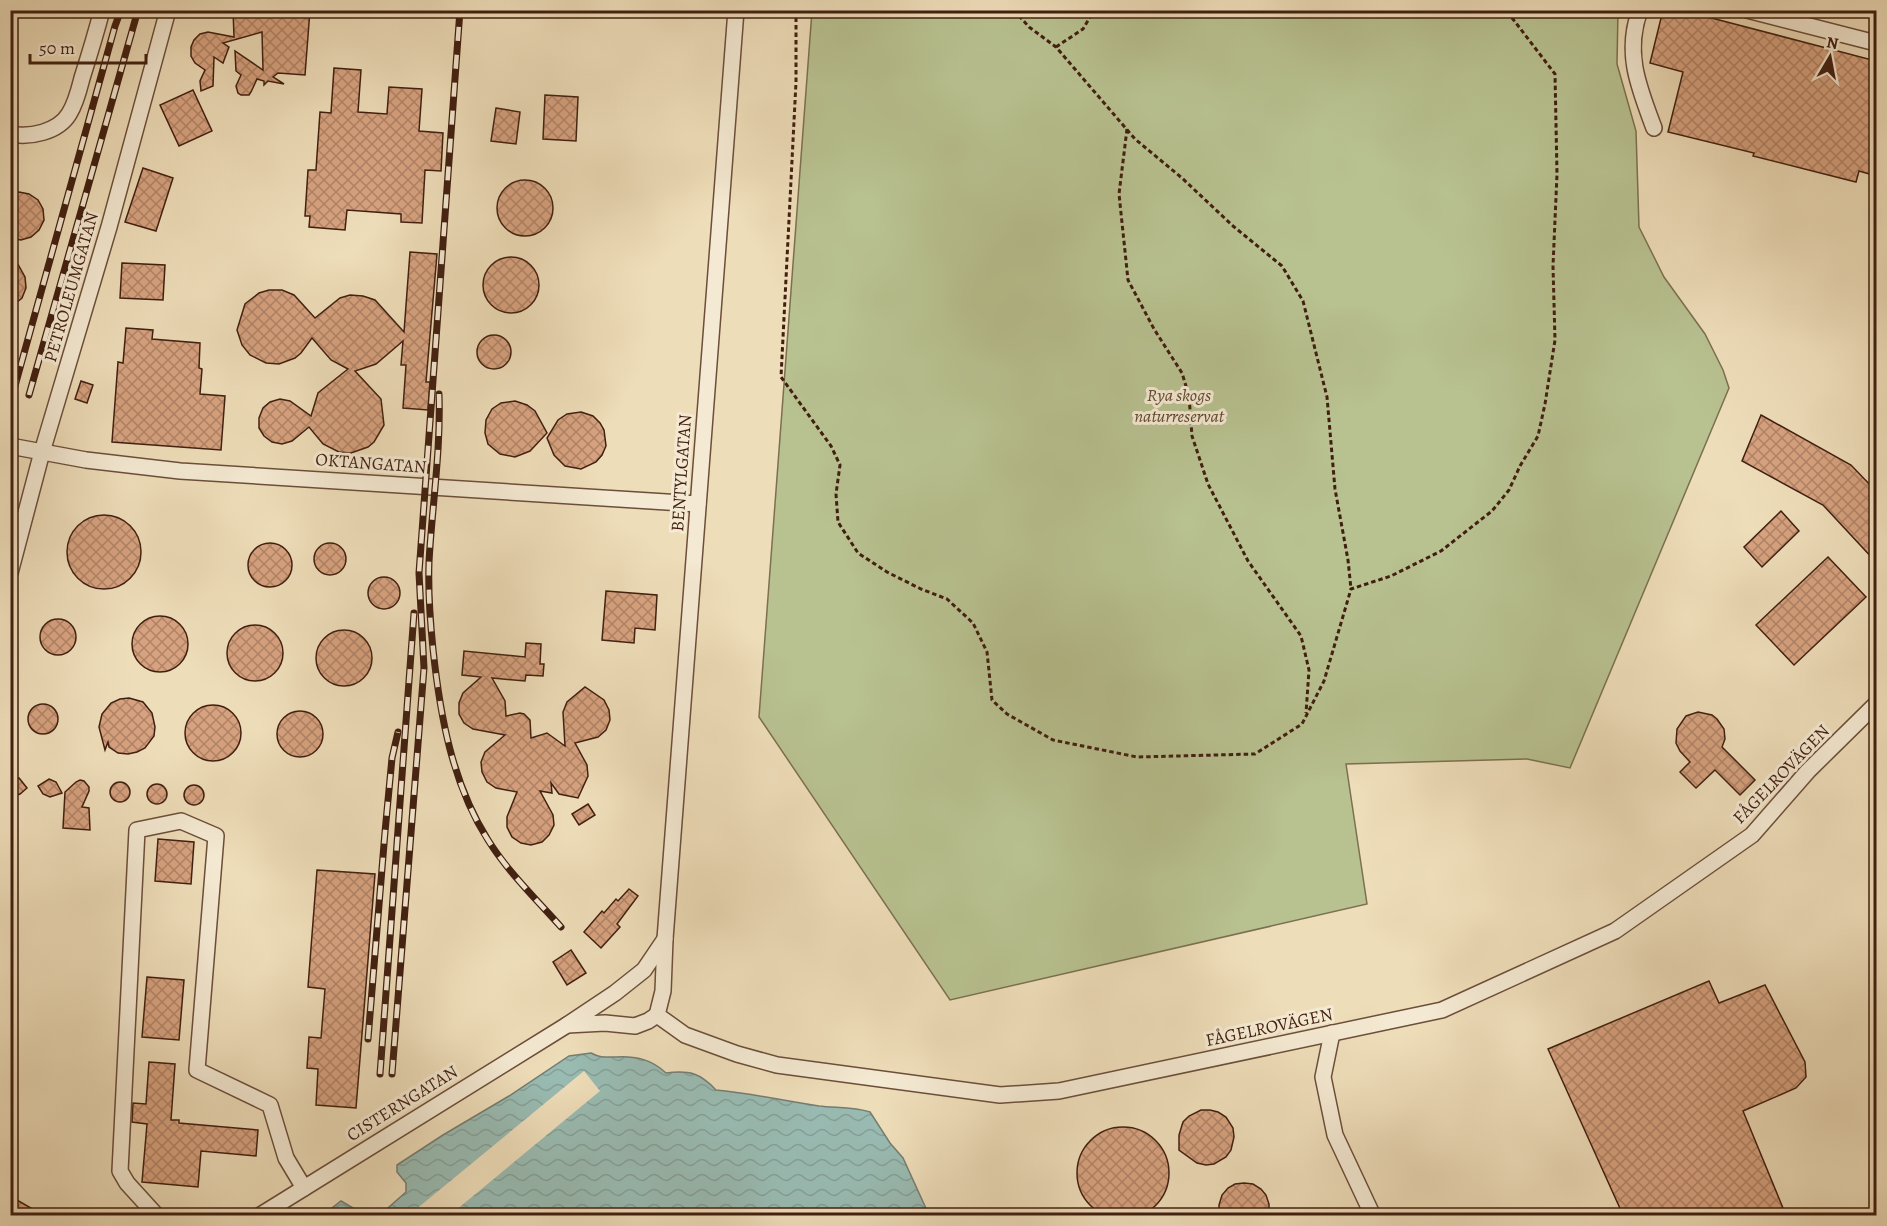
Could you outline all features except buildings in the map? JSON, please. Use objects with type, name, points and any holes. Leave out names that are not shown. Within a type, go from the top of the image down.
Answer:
[{"type":"lane","points":[[10,134],[19,136],[50,130],[70,114],[102,10]]},
{"type":"lane","name":"PETROLEUMGATAN","points":[[10,573],[42,452],[109,227],[168,10]]},
{"type":"lane","name":"BENTYLGATAN","points":[[665,939],[736,10]]},
{"type":"lane","points":[[1640,10],[1633,31],[1632,54],[1639,87],[1654,128]]},
{"type":"lane","points":[[1747,10],[1876,43]]},
{"type":"lane","name":"OKTANGATAN","points":[[10,446],[86,460],[180,471],[698,504]]},
{"type":"lane","name":"FÅGELROVÄGEN","points":[[657,1015],[685,1035],[737,1054],[777,1065],[1000,1095],[1059,1091],[1443,1010],[1615,931],[1752,835],[1808,771],[1876,704]]},
{"type":"lane","points":[[157,1215],[127,1183],[120,1171],[137,830],[181,821],[216,836],[197,1070],[270,1105],[286,1158],[304,1188]]},
{"type":"lane","points":[[657,1015],[663,991],[665,939]]},
{"type":"lane","name":"CISTERNGATAN","points":[[259,1215],[615,993],[644,970],[665,939]]},
{"type":"lane","name":"CISTERNGATAN","points":[[567,1025],[605,1023],[635,1026],[657,1015]]},
{"type":"lane","points":[[1332,1033],[1323,1077],[1335,1135],[1373,1215]]},
{"type":"path","points":[[796,10],[796,82],[781,377],[831,446],[840,465],[836,494],[838,522],[858,553],[887,572],[947,599],[973,623],[987,652],[993,700],[1007,714],[1053,740],[1137,757],[1255,754],[1302,724],[1324,681],[1351,589],[1335,489],[1327,397],[1303,301],[1282,266],[1135,139],[1056,47],[1029,27],[1014,10]]},
{"type":"path","points":[[1056,47],[1083,29],[1094,10]]},
{"type":"path","points":[[1351,589],[1391,576],[1441,551],[1492,511],[1509,490],[1538,436],[1555,340],[1553,266],[1557,174],[1555,74],[1506,10]]},
{"type":"path","points":[[1127,129],[1119,194],[1128,280],[1154,329],[1182,373],[1189,396],[1192,436],[1208,484],[1248,561],[1301,636],[1310,670],[1305,717]]},
{"type":"green space","name":"Rya skogs naturreservat","points":[[812,11],[1618,11],[1617,64],[1636,131],[1639,227],[1664,277],[1705,334],[1723,370],[1729,388],[1570,768],[1527,759],[1346,764],[1367,904],[950,1000],[759,717]]},
{"type":"water","points":[[591,1053],[603,1057],[643,1059],[655,1064],[666,1073],[694,1074],[716,1090],[870,1112],[890,1143],[903,1158],[929,1215],[377,1216],[406,1192],[406,1183],[397,1172],[397,1165],[569,1056]]},
{"type":"water","points":[[341,1201],[365,1215],[323,1215]]},
{"type":"pier","points":[[584,1071],[600,1091],[450,1215],[409,1215]]},
{"type":"railway","points":[[13,393],[121,10]]},
{"type":"railway","points":[[29,395],[138,10]]},
{"type":"railway","points":[[392,1074],[424,668],[419,573],[460,10]]},
{"type":"railway","points":[[439,394],[439,436],[430,541],[429,584],[433,649],[444,723],[465,795],[488,840],[513,874],[561,927]]},
{"type":"railway","points":[[380,1074],[414,613]]},
{"type":"railway","points":[[368,1039],[392,758],[398,732]]}]
